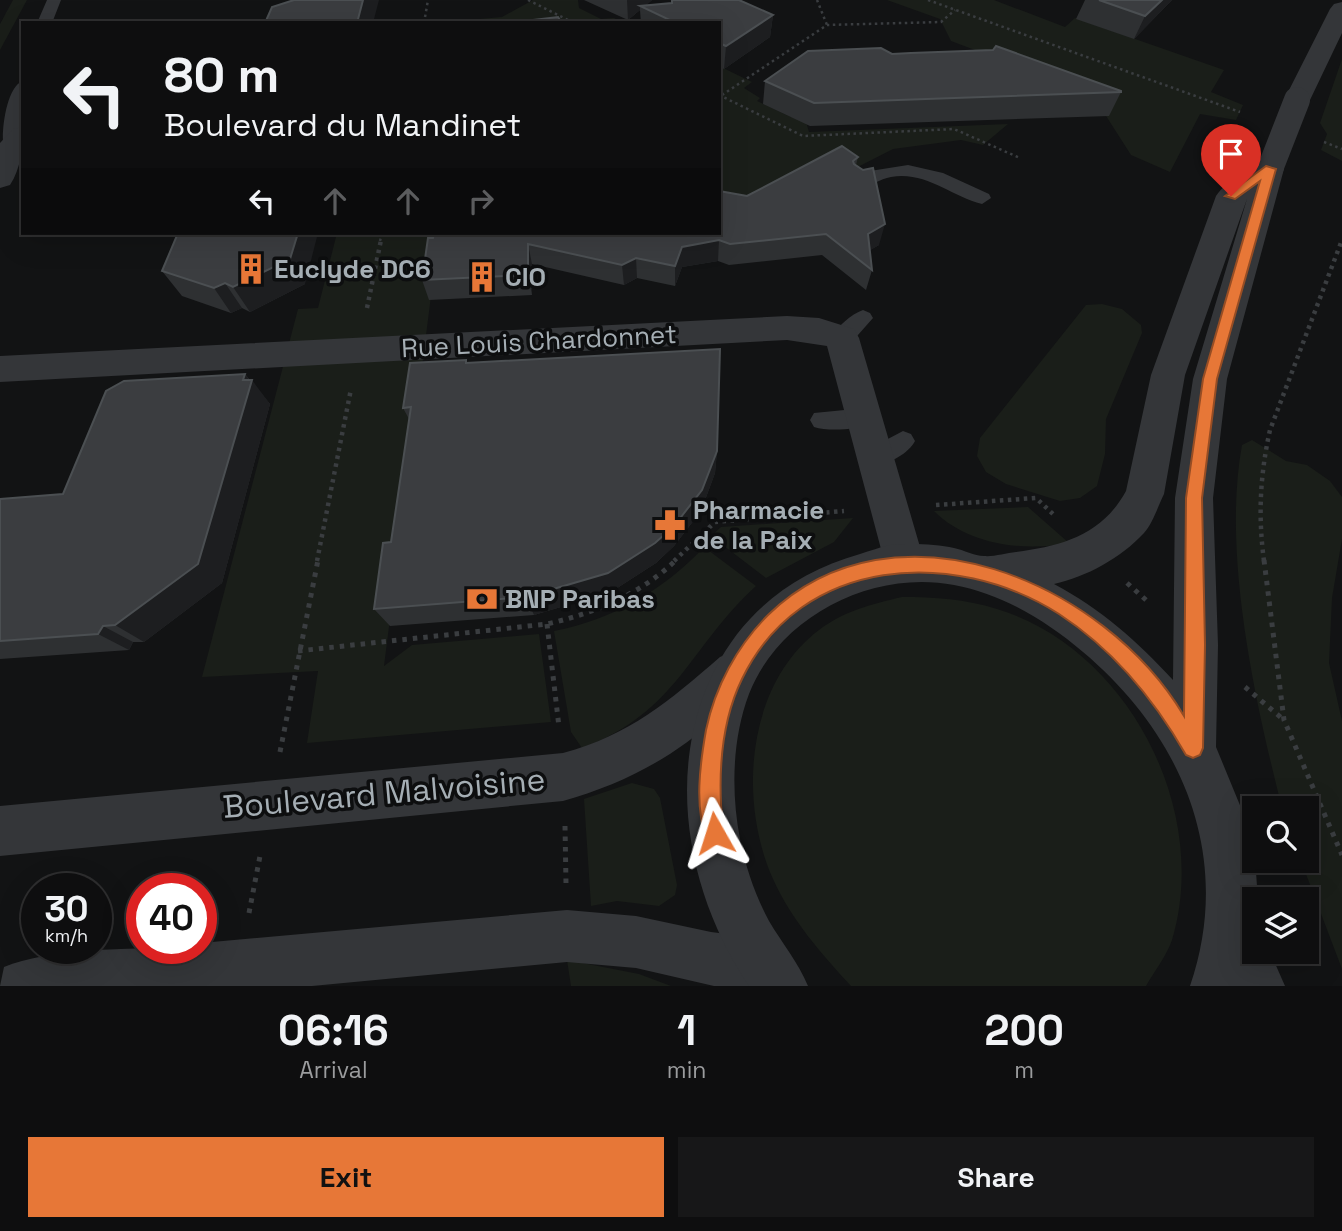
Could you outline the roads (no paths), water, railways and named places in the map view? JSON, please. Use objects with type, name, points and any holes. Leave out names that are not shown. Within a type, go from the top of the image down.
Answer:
[{"type":"street","points":[[1193,748],[1196,645],[1194,498],[1210,379],[1270,169],[1297,100],[1342,9]]},
{"type":"street","points":[[0,179],[5,154],[17,139]]},
{"type":"street","points":[[986,573],[1057,565],[1092,551],[1131,520],[1145,494],[1168,375],[1231,196],[1270,169]]},
{"type":"street","name":"Rue Louis Chardonnet","points":[[0,369],[787,328],[853,328],[864,417],[889,449],[905,564]]},
{"type":"street","points":[[774,976],[737,913],[719,859],[710,807],[711,757],[719,711],[736,672],[761,635],[790,606],[863,570],[905,564],[945,566],[986,573],[1026,588],[1064,608],[1102,635],[1168,705],[1193,748],[1213,791],[1225,836],[1232,883],[1231,929],[1217,986]]},
{"type":"street","name":"Boulevard Malvoisine","points":[[0,831],[563,777],[633,755],[663,736],[736,672]]},
{"type":"street","points":[[1231,929],[1258,986]]},
{"type":"street","points":[[23,986],[239,964],[567,936],[636,942],[774,976]]},
{"type":"lane","points":[[45,21],[54,0]]},
{"type":"lane","points":[[17,139],[10,125],[21,92]]},
{"type":"lane","points":[[859,183],[888,171],[923,171],[982,198]]},
{"type":"lane","points":[[822,420],[864,417]]},
{"type":"place","name":"Euclyde DC6","points":[[251,269]]},
{"type":"place","name":"CIO","points":[[482,277]]},
{"type":"place","name":"Pharmacie de la Paix","points":[[670,525]]},
{"type":"place","name":"BNP Paribas","points":[[482,599]]}]
